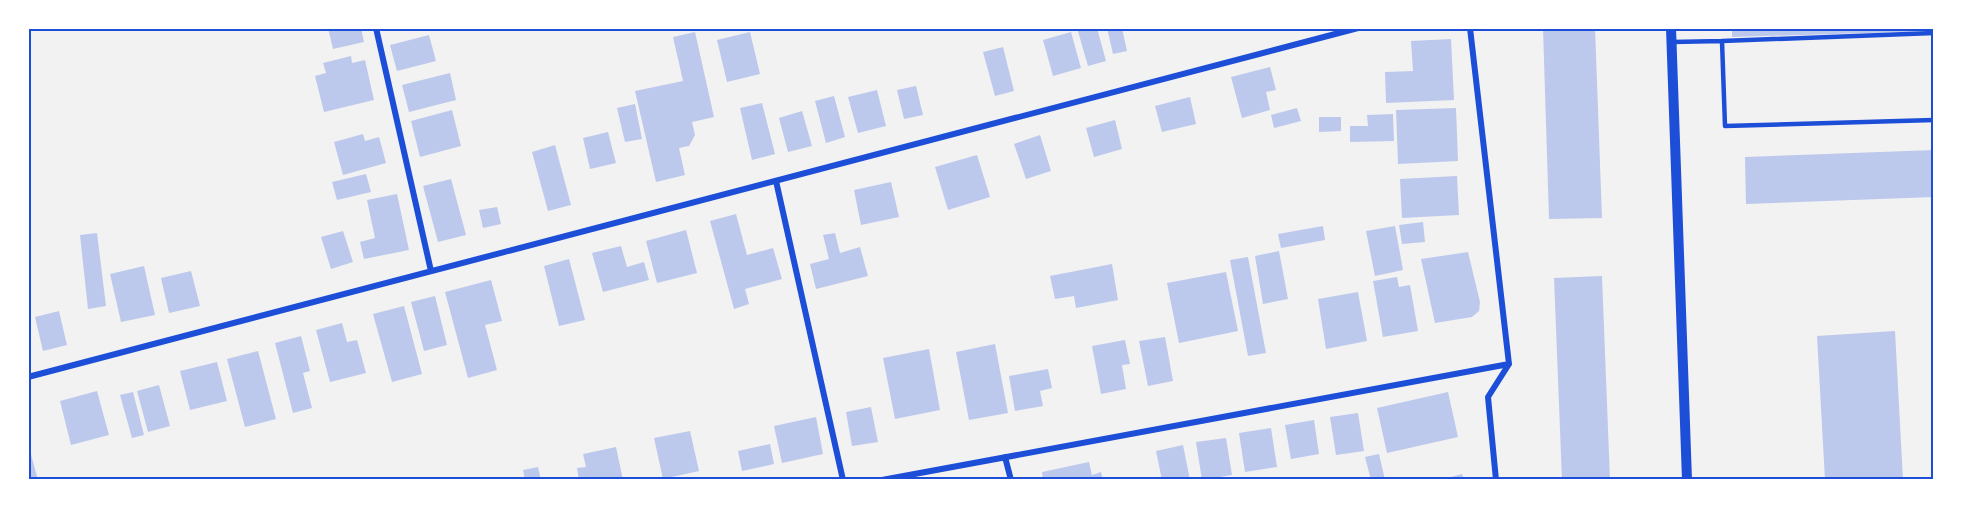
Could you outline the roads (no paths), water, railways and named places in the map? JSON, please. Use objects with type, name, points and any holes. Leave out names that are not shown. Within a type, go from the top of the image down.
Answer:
[{"type":"street","points":[[376,28],[431,271]]},
{"type":"street","points":[[28,377],[1358,28]]},
{"type":"street","points":[[1470,28],[1509,364],[1488,397],[1496,480]]},
{"type":"street","points":[[1671,28],[1687,480]]},
{"type":"street","points":[[776,181],[843,480]]},
{"type":"street","points":[[882,480],[1509,364]]},
{"type":"street","points":[[1005,457],[1011,480]]},
{"type":"lane","points":[[1672,42],[1934,33]]},
{"type":"lane","points":[[1722,41],[1725,126],[1934,120]]}]
